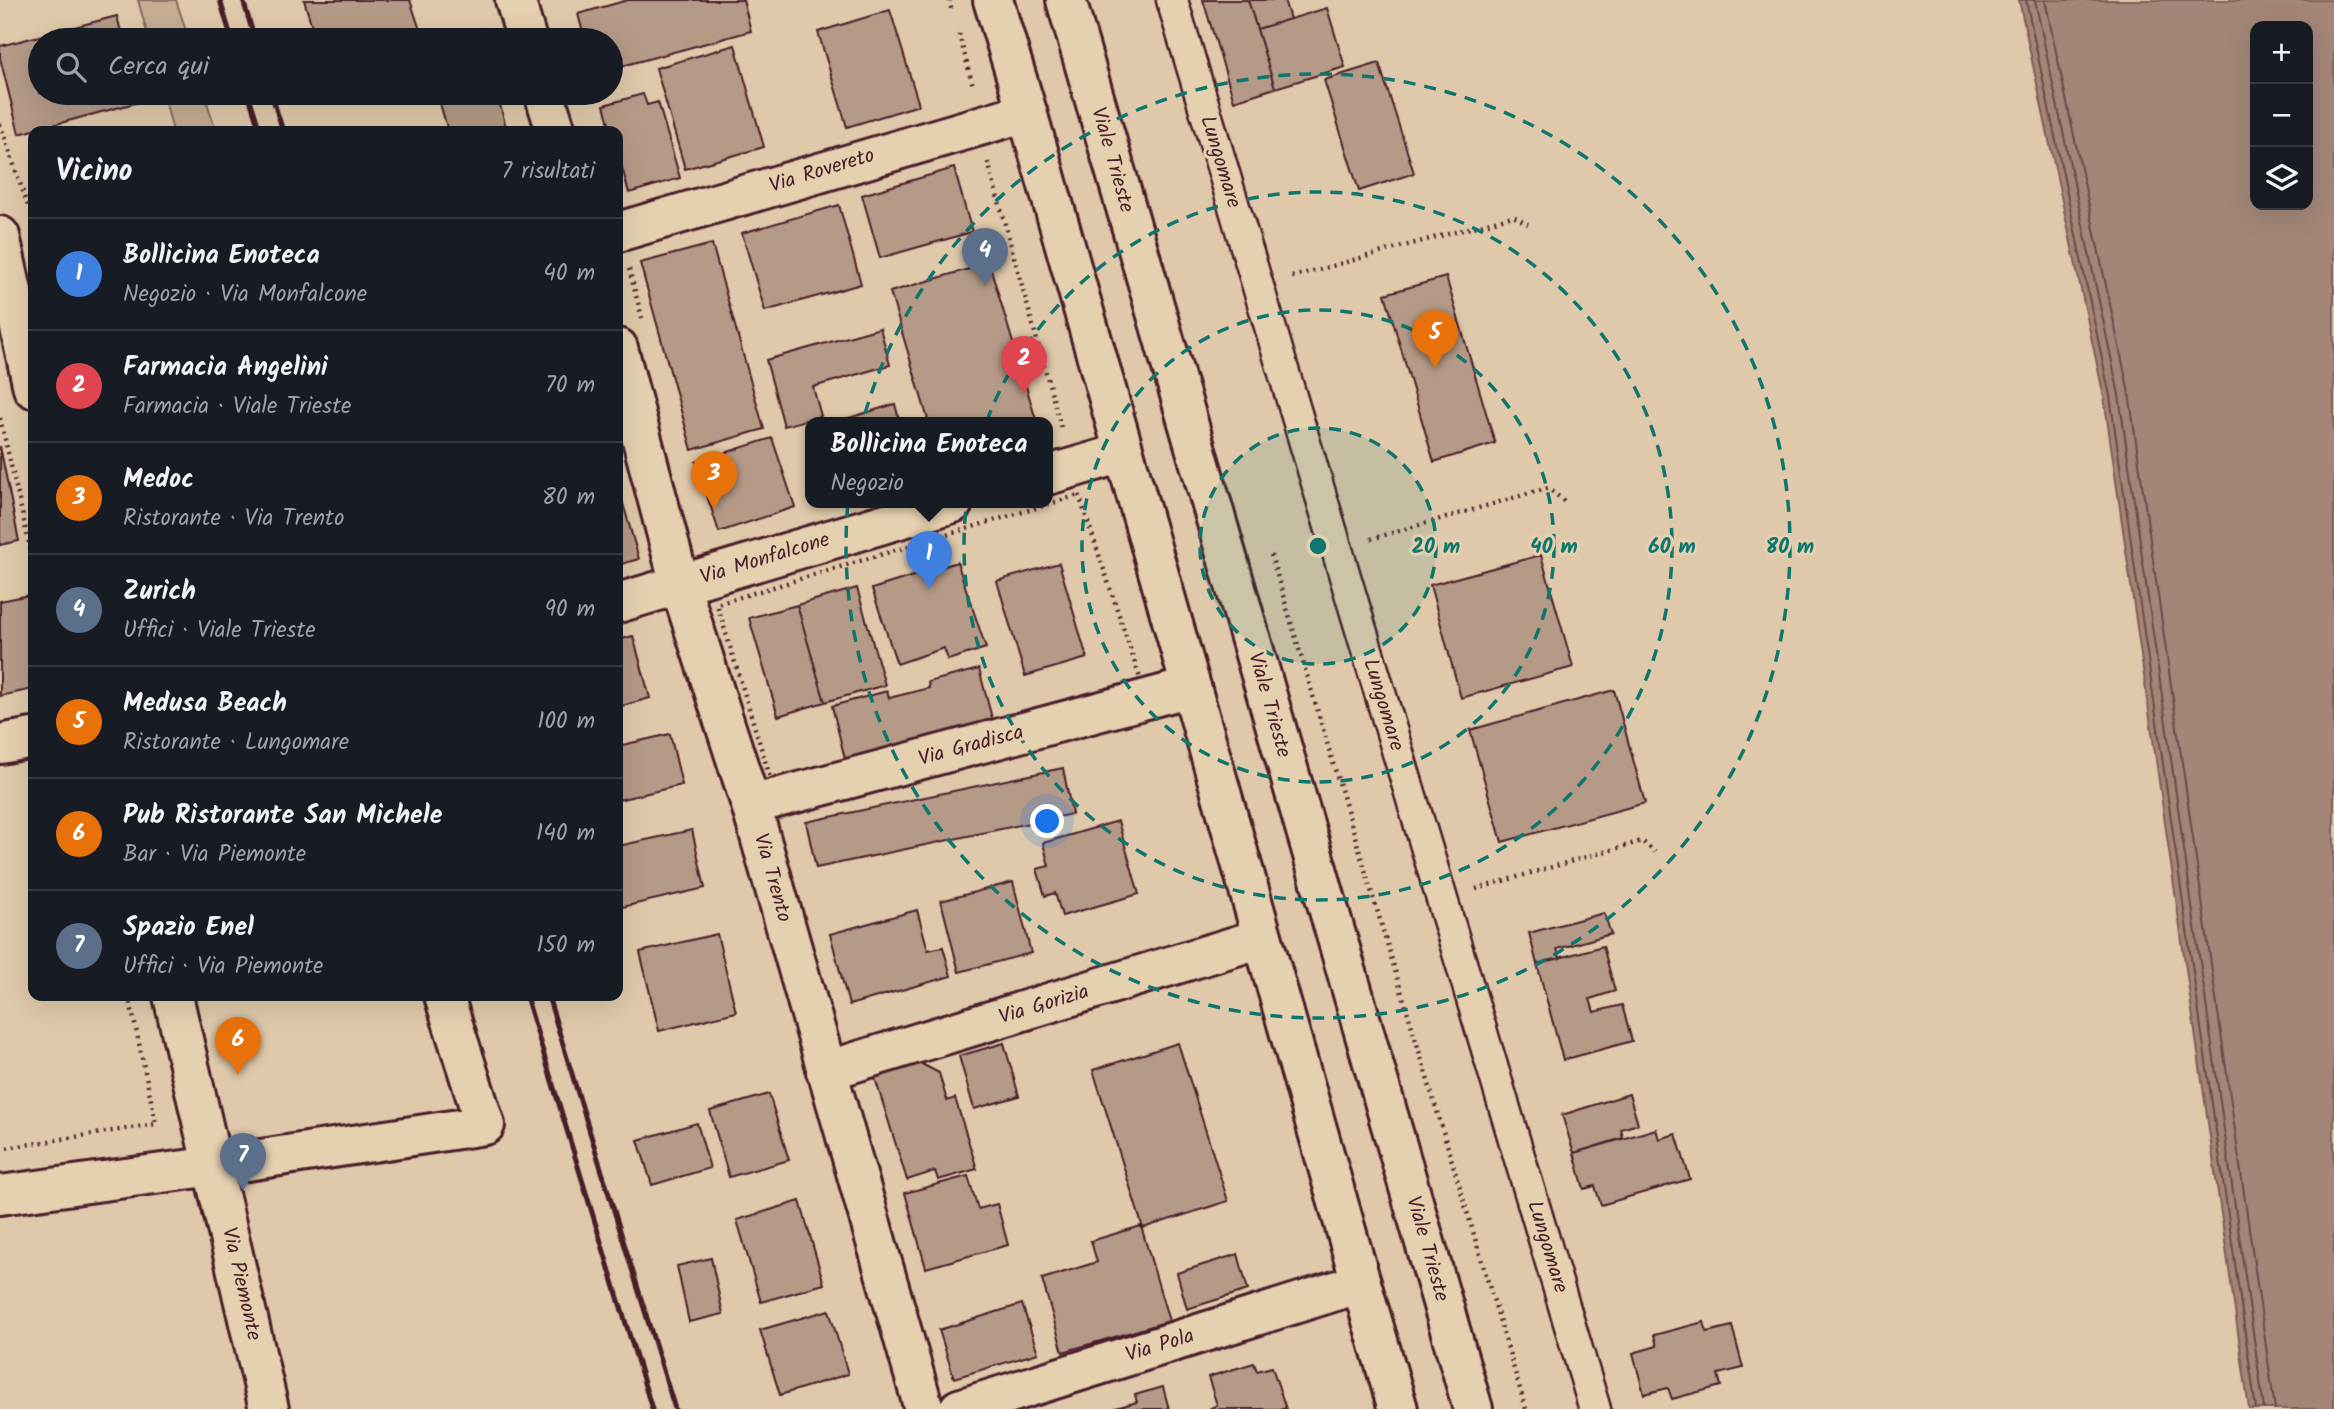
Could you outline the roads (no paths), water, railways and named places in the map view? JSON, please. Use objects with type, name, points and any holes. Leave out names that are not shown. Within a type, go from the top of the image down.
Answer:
[{"type":"street","points":[[515,0],[523,28]]},
{"type":"street","points":[[993,0],[1398,1409]]},
{"type":"street","name":"Viale Trieste","points":[[1066,0],[1473,1409]]},
{"type":"street","name":"Lungomare","points":[[1172,0],[1595,1409]]},
{"type":"street","points":[[548,105],[554,126]]},
{"type":"street","name":"Via Rovereto","points":[[623,249],[1027,112]]},
{"type":"street","points":[[0,236],[20,372]]},
{"type":"street","name":"Via Trento","points":[[631,339],[680,585],[751,804],[924,1409]]},
{"type":"street","points":[[1063,485],[1123,453]]},
{"type":"street","name":"Via Monfalcone","points":[[623,602],[936,508]]},
{"type":"street","name":"Via Gradisca","points":[[751,804],[1191,687]]},
{"type":"street","points":[[0,744],[28,739]]},
{"type":"street","name":"Via Gorizia","points":[[826,1071],[1262,938]]},
{"type":"street","name":"Via Piemonte","points":[[174,1001],[270,1409]]},
{"type":"street","points":[[0,1195],[485,1125],[446,1001]]},
{"type":"street","name":"Via Pola","points":[[959,1409],[1361,1283]]},
{"type":"water","points":[[2019,0],[2334,0],[2334,1409],[2249,1409],[2104,397]]},
{"type":"railway","points":[[220,0],[228,28]]},
{"type":"railway","points":[[243,0],[251,28]]},
{"type":"railway","points":[[252,105],[258,126]]},
{"type":"railway","points":[[275,105],[281,126]]},
{"type":"railway","points":[[528,1001],[652,1409]]},
{"type":"railway","points":[[550,1001],[675,1409]]},
{"type":"place","name":"Zurich","points":[[985,286]]},
{"type":"place","name":"Medusa Beach","points":[[1435,368]]},
{"type":"place","name":"Farmacia Angelini","points":[[1024,394]]},
{"type":"place","name":"Medoc","points":[[714,509]]},
{"type":"place","name":"Bollicina Enoteca","points":[[929,589]]},
{"type":"place","name":"Pub Ristorante San Michele","points":[[238,1075]]},
{"type":"place","name":"Spazio Enel","points":[[243,1191]]}]
